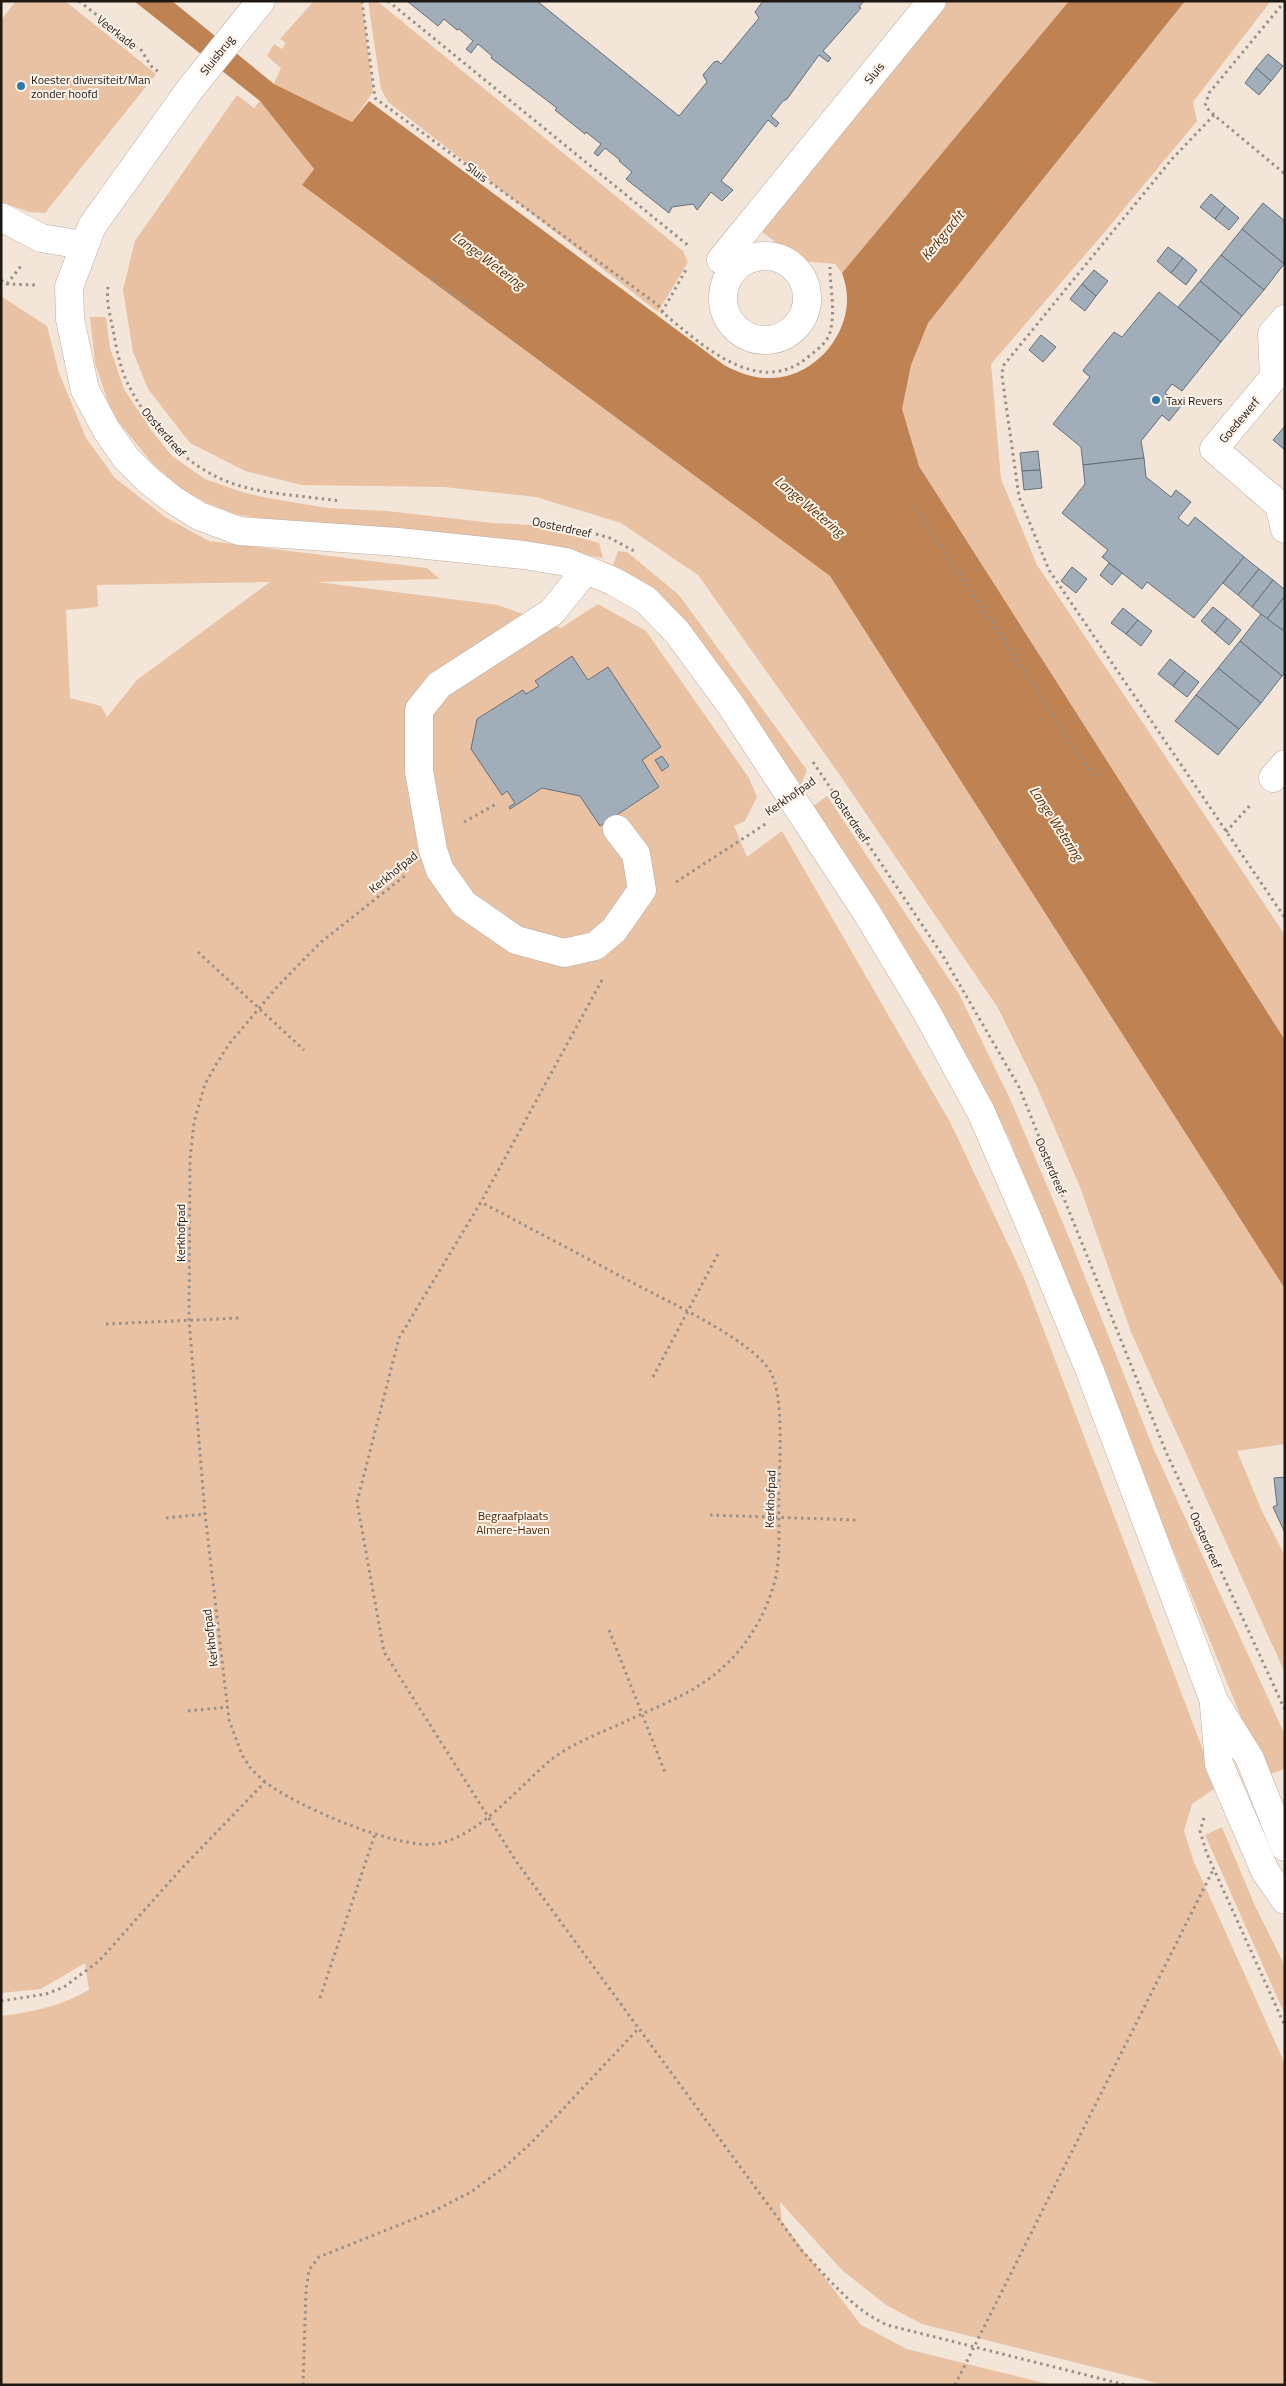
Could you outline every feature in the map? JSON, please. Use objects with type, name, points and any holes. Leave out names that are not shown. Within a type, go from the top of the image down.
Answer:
[{"type":"main road","name":"Sluisbrug","points":[[83,246],[92,226],[191,88],[261,1]]},
{"type":"main road","name":"Sluis","points":[[721,260],[932,1]]},
{"type":"main road","points":[[1,217],[41,238],[83,246],[69,287],[70,319],[85,390],[107,431],[126,458],[172,500],[200,516],[239,531],[398,542],[524,555],[566,562],[584,571],[613,581],[646,600],[677,632],[730,704],[867,913],[921,1003],[981,1112],[1086,1362],[1214,1701],[1250,1759],[1285,1847]]},
{"type":"main road","name":"Goedewerf","points":[[1285,319],[1272,334],[1274,377],[1214,449],[1279,505],[1285,529]]},
{"type":"main road","points":[[584,571],[552,612],[439,686],[419,710],[419,771],[432,850],[440,870],[464,904],[516,940],[564,953],[595,946],[614,930],[642,890],[636,854],[617,828]]},
{"type":"main road","points":[[1214,1701],[1219,1764],[1264,1871],[1285,1900]]},
{"type":"path","name":"Veerkade","points":[[79,1],[141,50],[151,66],[158,71]]},
{"type":"path","name":"Sluis","points":[[362,1],[375,98],[658,305],[662,312]]},
{"type":"path","points":[[388,1],[721,260],[662,312],[702,345],[736,366],[750,371],[783,370],[800,364],[823,346],[831,329],[830,267]]},
{"type":"path","points":[[1285,1],[1209,93],[1206,106],[1214,115],[1285,174]]},
{"type":"path","points":[[1214,115],[1172,159],[1003,366],[1002,376],[1018,497],[1049,570],[1285,918]]},
{"type":"path","points":[[432,279],[480,315]]},
{"type":"path","points":[[1,280],[7,284]]},
{"type":"path","name":"Oosterdreef","points":[[108,290],[115,343],[127,383],[147,416],[182,455],[195,465],[234,484],[348,502]]},
{"type":"path","points":[[916,508],[1096,779]]},
{"type":"path","name":"Oosterdreef","points":[[593,534],[610,538],[638,553]]},
{"type":"path","name":"Oosterdreef","points":[[809,757],[943,956],[1019,1087],[1166,1452],[1285,1710]]},
{"type":"path","name":"Kerkhofpad","points":[[668,887],[797,804],[826,780]]},
{"type":"path","name":"Kerkhofpad","points":[[481,1202],[687,1312],[753,1351],[771,1373],[780,1428],[776,1574],[765,1610],[750,1639],[727,1663],[696,1688],[554,1757],[510,1799],[465,1832],[449,1840],[433,1844],[405,1843],[375,1834],[289,1798],[264,1782],[252,1769],[242,1755],[234,1738],[228,1707],[204,1514],[189,1320],[190,1178],[194,1122],[205,1084],[229,1044],[321,942],[416,867],[449,830],[498,803]]},
{"type":"path","points":[[198,952],[304,1050]]},
{"type":"path","points":[[604,975],[481,1202],[399,1338],[357,1502],[384,1652],[516,1861],[802,2252],[853,2304],[868,2316],[887,2325],[1126,2385]]},
{"type":"path","points":[[653,1377],[719,1252]]},
{"type":"path","points":[[106,1324],[240,1318]]},
{"type":"path","points":[[166,1518],[204,1514]]},
{"type":"path","points":[[710,1515],[856,1520]]},
{"type":"path","points":[[609,1630],[666,1775]]},
{"type":"path","points":[[188,1712],[228,1707]]},
{"type":"path","points":[[1,2001],[46,1994],[64,1987],[100,1961],[182,1868],[264,1782]]},
{"type":"path","points":[[320,1998],[375,1834]]},
{"type":"path","points":[[955,2385],[1214,1868]]},
{"type":"path","points":[[303,2385],[306,2290],[310,2270],[319,2257],[434,2211],[470,2192],[506,2166],[532,2142],[639,2028]]},
{"type":"path","points":[[1106,2385],[1112,2381]]},
{"type":"green space","points":[[16,1],[65,1],[156,74],[45,213],[29,212],[1,202],[1,20]]},
{"type":"green space","points":[[314,1],[362,1],[373,92],[352,122],[274,84],[281,68],[267,56],[274,44],[282,49],[286,43],[280,39]]},
{"type":"green space","points":[[368,1],[377,1],[683,251],[688,262],[658,312],[388,102],[381,89]]},
{"type":"green space","points":[[946,1],[1069,1],[842,273],[835,264],[800,261],[757,228]]},
{"type":"green space","points":[[1168,1],[1271,1],[1193,102],[1197,121],[991,364],[1001,479],[1037,565],[1285,935],[1285,1040],[919,466],[893,405],[914,339]]},
{"type":"green space","points":[[237,95],[254,108],[260,101],[314,169],[302,185],[830,576],[1285,1289],[1285,1444],[1237,1451],[1262,1511],[1285,1556],[1285,1673],[1131,1332],[1080,1187],[1037,1087],[998,1008],[837,771],[698,575],[621,523],[536,497],[444,487],[302,485],[245,471],[190,443],[148,389],[133,352],[123,290],[135,241]]},
{"type":"green space","name":"Begraafplaats Almere-Haven","points":[[1,296],[47,326],[59,373],[86,438],[115,478],[165,517],[209,541],[427,568],[440,579],[317,582],[498,605],[561,628],[598,604],[646,631],[749,778],[757,797],[745,821],[734,826],[747,857],[782,831],[950,1122],[1024,1278],[1217,1787],[1192,1804],[1184,1831],[1194,1862],[1285,2064],[1285,2385],[1165,2385],[922,2324],[886,2305],[843,2271],[780,2202],[782,2222],[861,2325],[907,2349],[1052,2385],[1,2385],[1,2016],[46,2008],[89,1990],[85,1963],[41,1989],[1,1993]],"holes":[[[270,582],[137,680],[107,717],[101,706],[70,698],[66,610],[98,607],[97,585]]]},
{"type":"green space","points":[[90,317],[106,317],[110,348],[124,389],[151,430],[172,456],[205,479],[242,492],[327,508],[387,511],[493,523],[533,525],[599,543],[603,558],[521,543],[294,523],[238,515],[207,503],[180,488],[153,464],[112,414],[95,363]]},
{"type":"green space","points":[[618,551],[627,552],[679,595],[807,770],[801,785],[751,716],[611,571]]},
{"type":"green space","points":[[827,796],[959,994],[1010,1099],[1071,1242],[1154,1450],[1285,1735],[1285,1769],[1265,1776],[1055,1260],[1009,1138],[910,956],[809,809]]},
{"type":"green space","points":[[1222,1827],[1255,1906],[1285,1966],[1285,2015],[1205,1835]]},
{"type":"water","points":[[134,1],[172,1],[274,84],[352,122],[369,101],[724,365],[747,375],[759,378],[772,378],[787,376],[801,371],[825,353],[841,328],[845,314],[847,292],[842,273],[1069,1],[1185,1],[928,323],[911,365],[902,409],[919,466],[1285,1040],[1285,1289],[830,576],[302,185],[314,169],[260,101]]},
{"type":"building","points":[[407,1],[537,1],[679,116],[707,82],[703,75],[714,62],[718,61],[721,64],[759,18],[755,12],[763,1],[864,1],[859,7],[861,8],[823,51],[831,58],[828,62],[819,55],[787,99],[783,101],[771,116],[779,123],[776,127],[768,120],[721,181],[733,190],[722,201],[711,192],[697,210],[693,204],[672,207],[669,213],[626,179],[632,172],[620,160],[605,148],[598,156],[594,153],[601,144],[586,132],[585,134],[555,110],[557,108],[491,58],[492,56],[478,44],[471,53],[466,49],[473,41],[459,29],[457,30],[444,19],[438,26]]},
{"type":"building","points":[[1268,54],[1283,66],[1271,81],[1256,68]]},
{"type":"building","points":[[1256,68],[1271,81],[1259,95],[1245,83]]},
{"type":"building","points":[[1211,194],[1225,206],[1215,219],[1200,207]]},
{"type":"building","points":[[1263,203],[1285,221],[1284,264],[1242,229]]},
{"type":"building","points":[[1225,206],[1239,218],[1229,230],[1215,219]]},
{"type":"building","points":[[1242,229],[1284,264],[1264,290],[1221,255]]},
{"type":"building","points":[[1168,247],[1183,258],[1171,273],[1157,261]]},
{"type":"building","points":[[1221,255],[1264,290],[1242,316],[1200,281]]},
{"type":"building","points":[[1183,258],[1197,270],[1186,285],[1171,273]]},
{"type":"building","points":[[1094,270],[1108,281],[1096,296],[1082,284]]},
{"type":"building","points":[[1200,281],[1242,316],[1221,342],[1178,307]]},
{"type":"building","points":[[1082,284],[1096,296],[1085,311],[1070,299]]},
{"type":"building","points":[[1159,292],[1221,342],[1182,391],[1172,384],[1165,393],[1181,406],[1169,421],[1162,415],[1141,441],[1144,458],[1083,465],[1081,447],[1053,424],[1090,377],[1083,371],[1084,369],[1114,332],[1122,337]]},
{"type":"building","points":[[1041,335],[1056,347],[1043,362],[1029,350]]},
{"type":"building","points":[[1285,426],[1285,450],[1273,440]]},
{"type":"building","points":[[1038,451],[1040,470],[1022,471],[1020,453]]},
{"type":"building","points":[[1144,458],[1146,477],[1171,497],[1176,490],[1191,502],[1178,518],[1188,526],[1195,517],[1244,557],[1194,618],[1147,582],[1142,589],[1102,557],[1108,550],[1062,513],[1085,484],[1083,465]]},
{"type":"building","points":[[1040,470],[1042,488],[1024,490],[1022,471]]},
{"type":"building","points":[[1244,557],[1259,569],[1238,595],[1223,583]]},
{"type":"building","points":[[1109,563],[1122,573],[1112,585],[1100,575]]},
{"type":"building","points":[[1072,567],[1087,579],[1076,593],[1061,581]]},
{"type":"building","points":[[1259,569],[1273,580],[1252,607],[1238,595]]},
{"type":"building","points":[[1273,580],[1285,590],[1285,596],[1267,619],[1252,607]]},
{"type":"building","points":[[1285,596],[1285,626],[1282,630],[1267,619]]},
{"type":"building","points":[[1213,607],[1227,618],[1215,633],[1201,621]]},
{"type":"building","points":[[1123,608],[1138,620],[1126,634],[1111,623]]},
{"type":"building","points":[[1261,614],[1285,632],[1285,673],[1282,676],[1240,641]]},
{"type":"building","points":[[1227,618],[1241,630],[1229,645],[1215,633]]},
{"type":"building","points":[[1138,620],[1152,631],[1141,646],[1126,634]]},
{"type":"building","points":[[1240,641],[1282,676],[1261,703],[1218,668]]},
{"type":"building","points":[[572,656],[588,680],[608,667],[661,747],[642,760],[659,787],[600,826],[580,796],[542,788],[510,809],[509,807],[515,803],[507,791],[502,795],[471,749],[477,719],[523,690],[526,694],[539,686],[535,681]]},
{"type":"building","points":[[1170,659],[1185,671],[1173,686],[1158,674]]},
{"type":"building","points":[[1218,668],[1261,703],[1239,729],[1196,695]]},
{"type":"building","points":[[1185,671],[1199,682],[1187,697],[1173,686]]},
{"type":"building","points":[[1196,695],[1239,729],[1218,755],[1175,721]]},
{"type":"building","points":[[662,756],[669,766],[662,771],[655,760]]},
{"type":"building","points":[[1285,1477],[1285,1533],[1273,1507],[1277,1505],[1274,1478]]},
{"type":"place","name":"Koester diversiteit/Man zonder hoofd","points":[[21,86]]},
{"type":"place","name":"Taxi Revers","points":[[1156,400]]},
{"type":"water label","name":"Kerkgracht","points":[[942,235]]},
{"type":"water label","name":"Lange Wetering","points":[[489,260]]},
{"type":"water label","name":"Lange Wetering","points":[[810,506]]},
{"type":"water label","name":"Lange Wetering","points":[[1057,823]]}]
